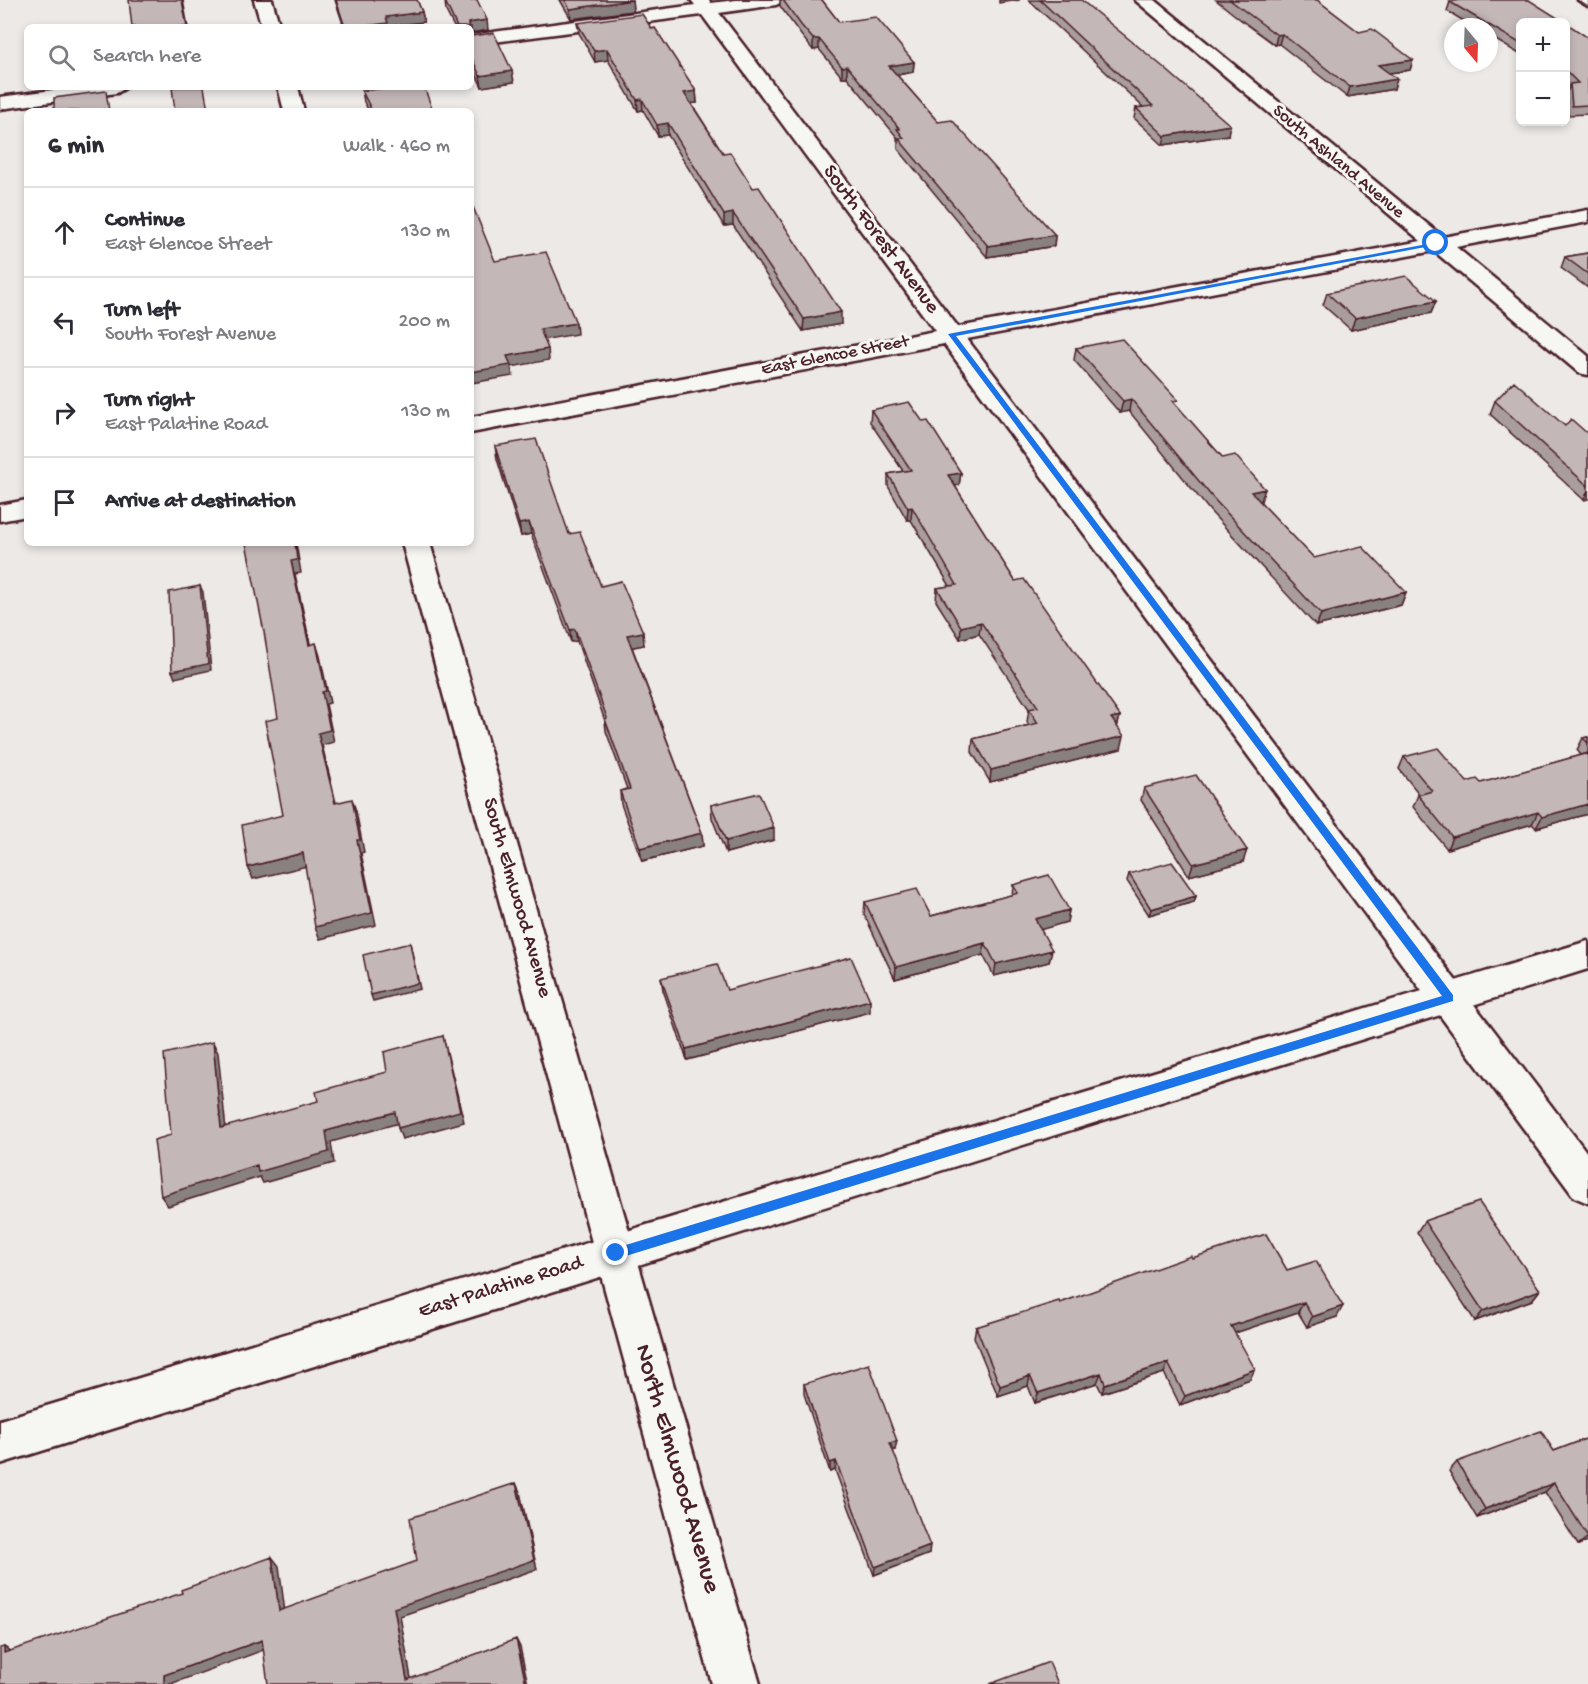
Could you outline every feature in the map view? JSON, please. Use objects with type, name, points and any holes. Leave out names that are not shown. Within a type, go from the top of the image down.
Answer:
[{"type":"street","points":[[263,0],[270,24]]},
{"type":"street","points":[[474,40],[703,4],[776,0]]},
{"type":"street","name":"South Ashland Avenue","points":[[1144,0],[1588,368]]},
{"type":"street","name":"South Forest Avenue","points":[[703,4],[1588,1185]]},
{"type":"street","points":[[0,103],[95,90]]},
{"type":"street","points":[[289,90],[293,108]]},
{"type":"street","name":"East Glencoe Street","points":[[474,424],[1588,216]]},
{"type":"street","points":[[0,513],[24,509]]},
{"type":"street","name":"South Elmwood Avenue","points":[[417,546],[616,1253]]},
{"type":"street","name":"East Palatine Road","points":[[0,1442],[1588,955]]},
{"type":"street","name":"North Elmwood Avenue","points":[[616,1253],[736,1684]]},
{"type":"building","points":[[129,0],[182,0],[186,24],[132,24]]},
{"type":"building","points":[[336,0],[417,0],[422,12],[386,17],[388,23],[344,24]]},
{"type":"building","points":[[477,0],[487,20],[456,24],[445,1]]},
{"type":"building","points":[[565,0],[632,0],[570,9]]},
{"type":"building","points":[[783,0],[822,0],[839,22],[876,17],[914,62],[889,66],[938,122],[952,120],[1055,235],[988,246],[898,138],[904,138],[897,129],[900,129],[847,66],[842,67],[819,39],[813,39]]},
{"type":"building","points":[[1040,0],[1081,0],[1230,125],[1165,136],[1136,108],[1153,106]]},
{"type":"building","points":[[1230,0],[1317,0],[1359,32],[1372,29],[1413,60],[1378,65],[1397,79],[1350,87],[1282,34],[1277,35]]},
{"type":"building","points":[[1529,0],[1558,18],[1516,18],[1516,41],[1498,30],[1498,18],[1477,18],[1450,2]]},
{"type":"building","points":[[642,14],[652,29],[655,28],[696,91],[684,93],[723,153],[730,152],[753,188],[759,187],[841,312],[804,319],[733,213],[724,215],[668,123],[657,125],[642,99],[637,100],[607,49],[594,51],[577,23]]},
{"type":"building","points":[[1570,26],[1588,38],[1588,105],[1572,106],[1570,84],[1578,83],[1570,75]]},
{"type":"building","points":[[494,33],[512,71],[480,76],[474,63],[474,36]]},
{"type":"building","points":[[172,90],[204,90],[208,108],[175,108]]},
{"type":"building","points":[[425,90],[432,108],[370,108],[362,91]]},
{"type":"building","points":[[106,91],[109,108],[54,108],[54,98]]},
{"type":"building","points":[[474,209],[495,261],[546,252],[576,323],[540,329],[548,349],[507,356],[511,365],[474,371]]},
{"type":"building","points":[[1588,253],[1588,274],[1565,257]]},
{"type":"building","points":[[1406,276],[1436,301],[1355,318],[1327,293]]},
{"type":"building","points":[[1122,339],[1178,400],[1173,401],[1223,458],[1235,455],[1265,489],[1251,492],[1314,558],[1362,546],[1406,592],[1321,614],[1213,498],[1131,399],[1123,401],[1076,348]]},
{"type":"building","points":[[1514,381],[1565,426],[1571,419],[1588,434],[1588,486],[1495,401]]},
{"type":"building","points":[[909,402],[923,422],[928,421],[961,473],[948,475],[1015,581],[1024,579],[1120,716],[1111,718],[1124,736],[991,770],[973,739],[1038,723],[1029,709],[1038,707],[981,622],[961,627],[937,588],[957,585],[912,507],[908,508],[888,474],[911,470],[871,410]]},
{"type":"building","points":[[536,439],[569,534],[580,532],[601,586],[621,581],[643,632],[627,635],[702,833],[640,848],[620,791],[630,789],[575,629],[570,630],[529,522],[519,524],[495,446]]},
{"type":"building","points":[[247,546],[295,546],[297,560],[291,561],[309,645],[316,643],[326,691],[322,692],[330,730],[318,733],[335,803],[352,799],[360,840],[357,840],[372,913],[315,927],[303,853],[248,867],[242,825],[283,815],[265,721],[278,718]]},
{"type":"building","points":[[200,586],[208,664],[172,671],[169,592]]},
{"type":"building","points":[[1438,748],[1467,782],[1477,779],[1481,783],[1588,753],[1588,804],[1542,817],[1538,812],[1452,837],[1418,795],[1432,791],[1404,757]]},
{"type":"building","points":[[1196,775],[1247,850],[1193,864],[1144,788]]},
{"type":"building","points":[[759,793],[774,828],[726,841],[711,805]]},
{"type":"building","points":[[1172,862],[1196,896],[1151,909],[1129,874]]},
{"type":"building","points":[[1049,875],[1069,910],[1035,919],[1052,950],[996,964],[985,943],[896,967],[865,902],[917,889],[931,916],[1018,893],[1013,885]]},
{"type":"building","points":[[410,943],[418,983],[371,995],[363,955]]},
{"type":"building","points":[[851,957],[870,1000],[686,1049],[661,978],[717,964],[727,990]]},
{"type":"building","points":[[443,1036],[460,1111],[398,1128],[395,1112],[326,1131],[329,1152],[258,1172],[257,1165],[161,1196],[154,1140],[171,1135],[164,1054],[213,1042],[221,1128],[318,1101],[316,1092],[387,1072],[384,1052]]},
{"type":"building","points":[[1479,1202],[1540,1290],[1483,1311],[1424,1221]]},
{"type":"building","points":[[1266,1234],[1287,1270],[1316,1261],[1343,1306],[1312,1317],[1304,1302],[1231,1326],[1255,1369],[1185,1396],[1168,1363],[1105,1384],[1101,1373],[1038,1393],[1030,1376],[1000,1386],[976,1327],[1059,1301],[1060,1303],[1191,1256],[1192,1258]]},
{"type":"building","points":[[869,1364],[897,1441],[890,1443],[930,1546],[875,1567],[836,1461],[830,1463],[804,1384]]},
{"type":"building","points":[[1541,1431],[1554,1451],[1588,1438],[1588,1537],[1554,1483],[1485,1509],[1457,1462]]},
{"type":"building","points":[[516,1483],[534,1560],[394,1608],[407,1680],[516,1639],[526,1684],[268,1684],[262,1640],[164,1675],[164,1684],[0,1684],[0,1648],[4,1647],[4,1653],[182,1593],[181,1590],[272,1557],[279,1611],[417,1561],[410,1518]]},
{"type":"building","points":[[1049,1662],[1058,1684],[990,1684]]},
{"type":"route","points":[[616,1253],[1450,998],[951,334],[1436,243]]}]
